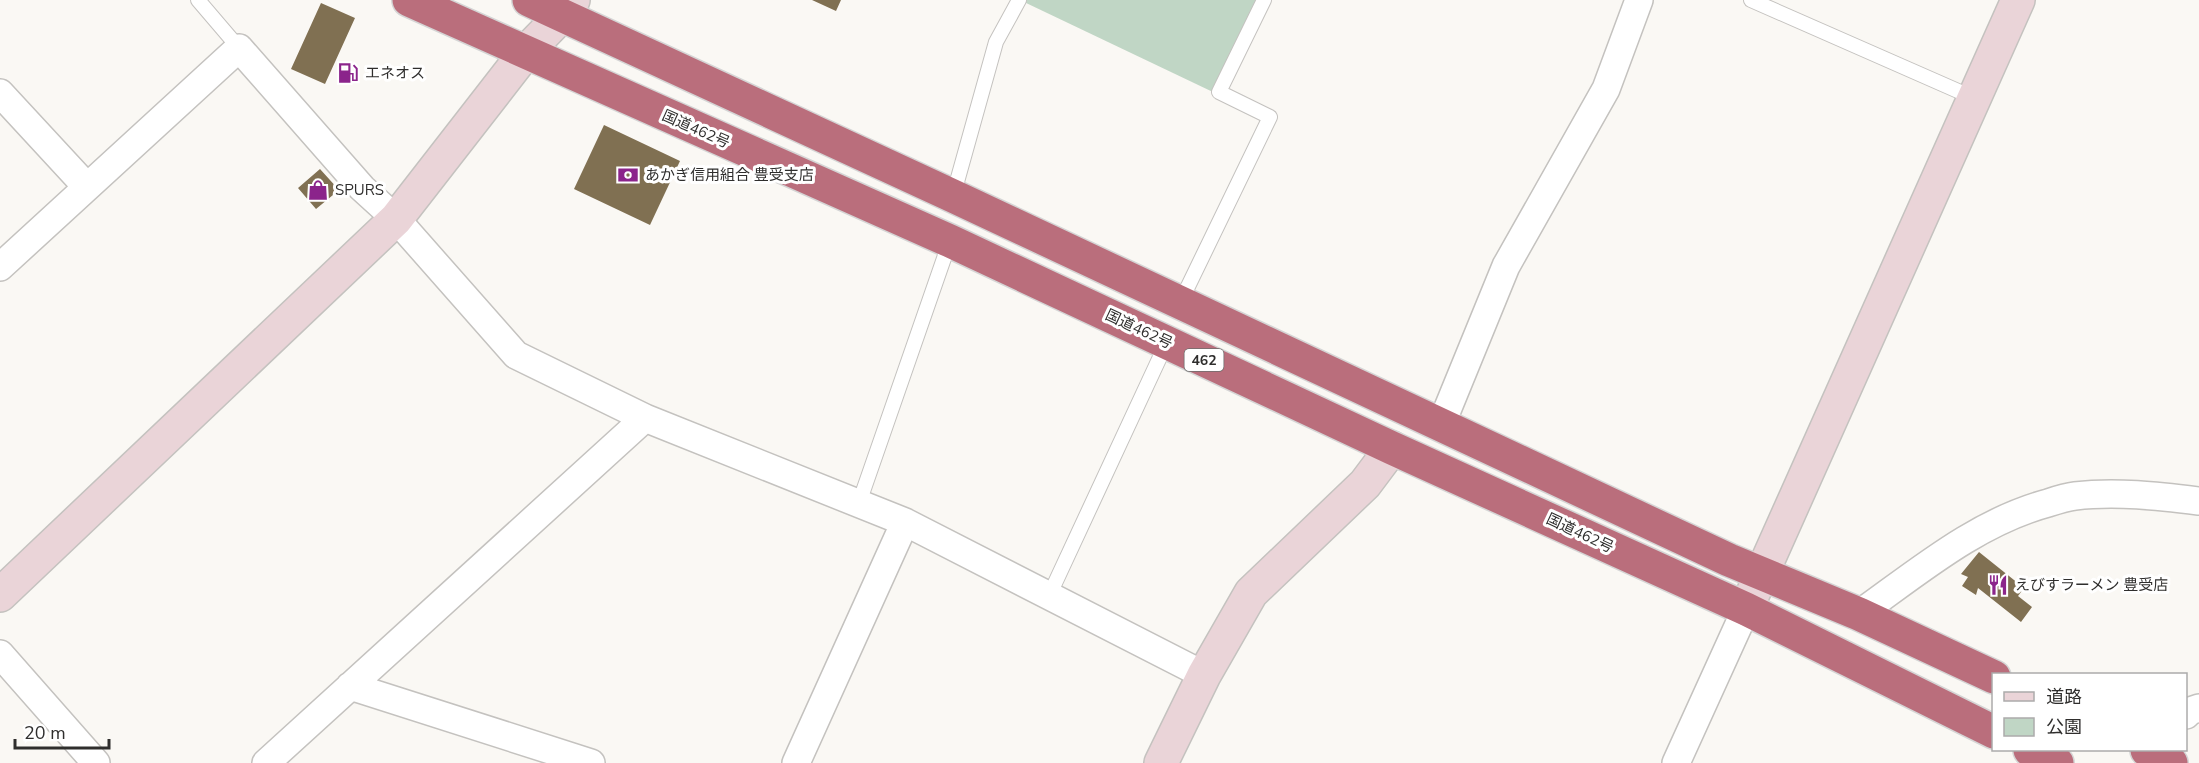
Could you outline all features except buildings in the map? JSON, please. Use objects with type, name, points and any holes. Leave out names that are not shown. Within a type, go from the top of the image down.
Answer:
[{"type":"highway","name":"国道462号","points":[[409,0],[950,241],[1392,448],[1746,609],[1992,731]]},
{"type":"highway","points":[[529,0],[567,8],[953,196],[1180,303],[1761,575],[1859,614],[1992,676]]},
{"type":"highway","points":[[2032,751],[2057,763]]},
{"type":"highway","points":[[2150,751],[2171,763]]},
{"type":"street","points":[[1442,425],[1506,266],[1606,89],[1639,0]]},
{"type":"street","points":[[1676,763],[2018,0]]},
{"type":"street","points":[[0,595],[396,219],[525,53],[567,8]]},
{"type":"street","points":[[0,267],[239,48],[362,189],[396,219],[516,355],[645,418],[905,522],[1204,675]]},
{"type":"street","points":[[0,93],[87,187]]},
{"type":"street","points":[[266,763],[645,418]]},
{"type":"street","points":[[1161,763],[1204,675],[1251,593],[1365,484],[1392,448]]},
{"type":"street","points":[[1859,614],[1954,547],[1991,524],[2028,508],[2074,496],[2128,495],[2199,501]]},
{"type":"street","points":[[796,763],[905,522]]},
{"type":"street","points":[[0,654],[96,763]]},
{"type":"street","points":[[350,686],[591,763]]},
{"type":"lane","points":[[198,0],[239,48]]},
{"type":"lane","points":[[953,196],[996,42],[1019,0]]},
{"type":"lane","points":[[1180,303],[1270,117],[1219,92],[1264,0]]},
{"type":"lane","points":[[1751,0],[1974,98]]},
{"type":"lane","points":[[859,503],[950,241]]},
{"type":"lane","points":[[1049,596],[1167,342]]},
{"type":"green space","points":[[1025,0],[1257,0],[1215,93],[1024,2]]},
{"type":"place","name":"エネオス","points":[[348,73]]},
{"type":"place","name":"あかぎ信用組合 豊受支店","points":[[628,175]]},
{"type":"place","name":"SPURS","points":[[318,190]]},
{"type":"place","name":"えびすラーメン 豊受店","points":[[1998,585]]}]
